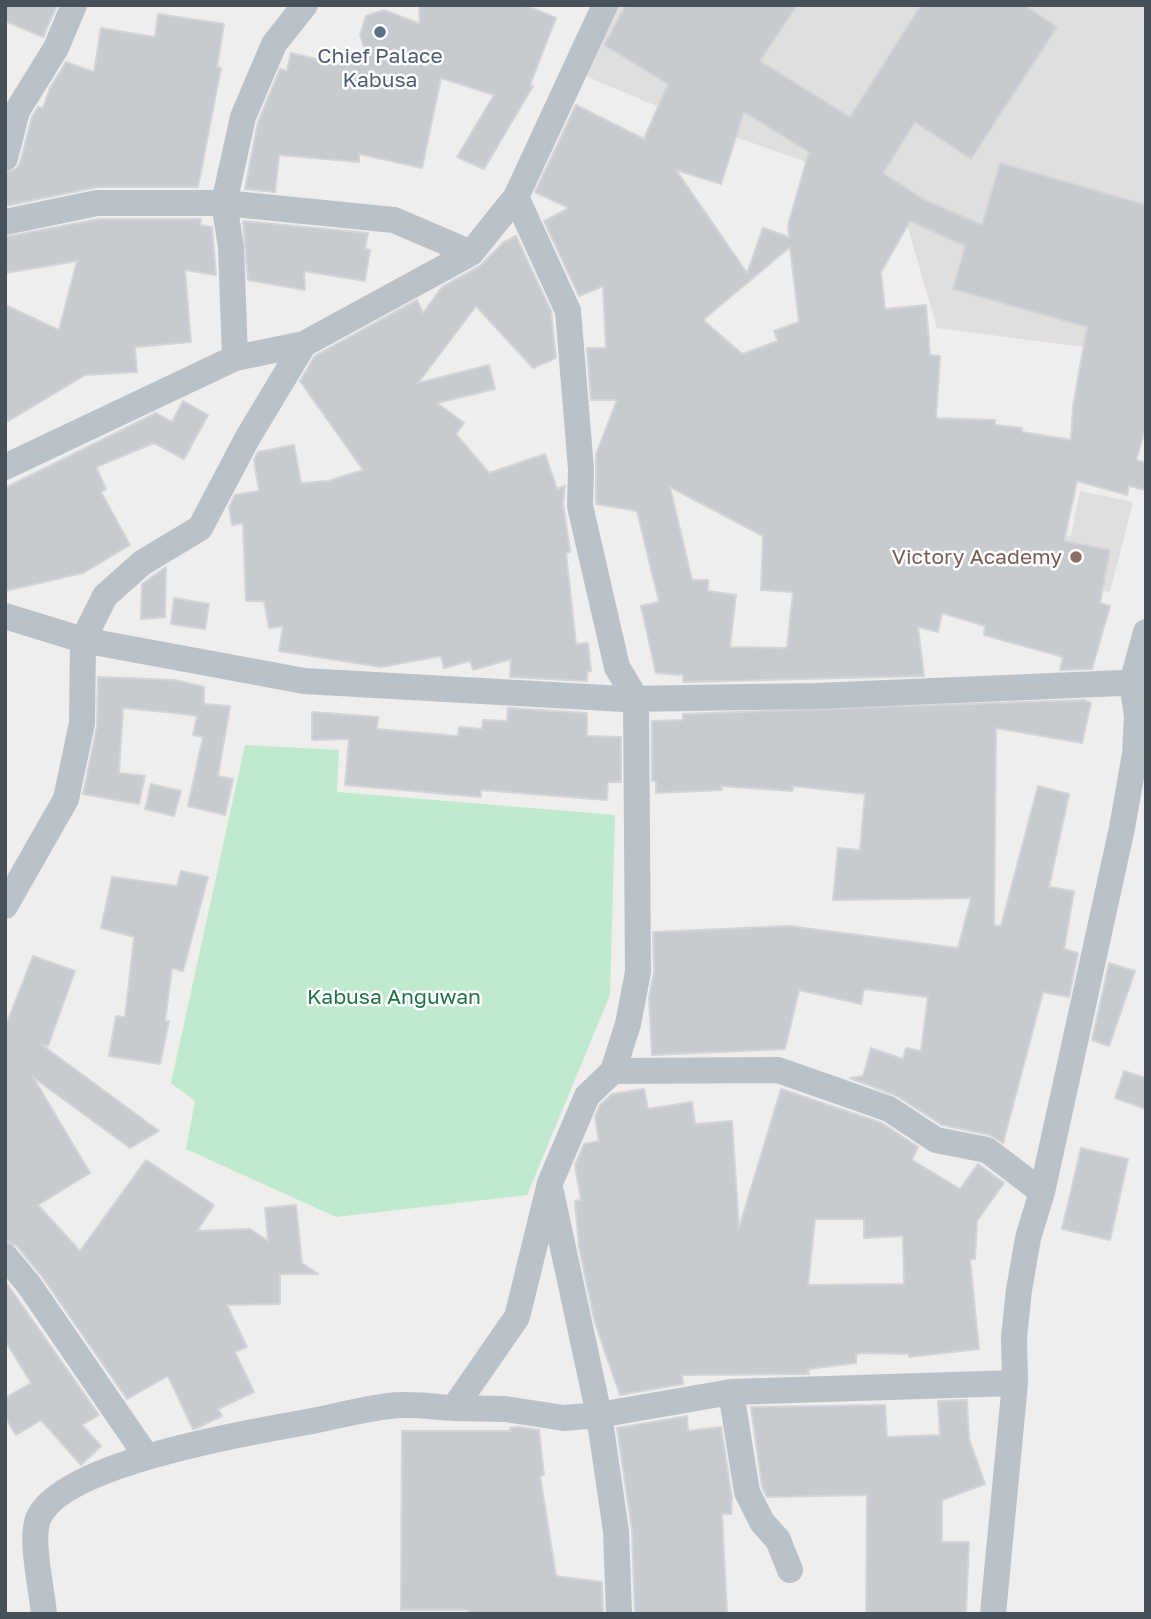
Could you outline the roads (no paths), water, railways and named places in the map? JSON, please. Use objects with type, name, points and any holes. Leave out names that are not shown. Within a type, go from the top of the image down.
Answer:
[{"type":"street","points":[[5,158],[17,111],[56,47],[74,5]]},
{"type":"street","points":[[235,358],[230,247],[224,203],[243,117],[274,44],[305,5]]},
{"type":"street","points":[[5,467],[235,358],[304,344],[471,253],[516,197],[605,5]]},
{"type":"street","points":[[454,1408],[517,1317],[550,1184],[587,1096],[613,1071],[628,1024],[638,972],[636,699],[617,667],[580,506],[581,469],[568,311],[516,197]]},
{"type":"street","points":[[5,222],[97,203],[224,203],[394,220],[471,253]]},
{"type":"street","points":[[5,906],[66,799],[82,723],[83,640],[105,596],[142,563],[200,528],[248,437],[304,344]]},
{"type":"street","points":[[6,617],[83,640],[304,681],[636,699],[816,696],[1139,683]]},
{"type":"street","points":[[993,1614],[1015,1383],[1014,1337],[1027,1238],[1042,1192],[1122,828],[1135,754],[1139,683],[1146,632]]},
{"type":"street","points":[[613,1071],[778,1070],[890,1109],[936,1140],[987,1150],[1042,1192]]},
{"type":"street","points":[[550,1184],[599,1415],[616,1531],[619,1614]]},
{"type":"street","points":[[5,1256],[29,1285],[147,1457]]},
{"type":"street","points":[[44,1614],[35,1532],[39,1517],[61,1494],[79,1483],[147,1457],[241,1432],[392,1405],[505,1409],[564,1418],[599,1415],[730,1392],[1015,1383]]},
{"type":"street","points":[[730,1392],[747,1492],[762,1521],[778,1540],[790,1570]]},
{"type":"place","name":"Chief Palace Kabusa","points":[[380,32]]},
{"type":"place","name":"Victory Academy","points":[[1076,557]]},
{"type":"park label","name":"Kabusa Anguwan","points":[[394,997]]}]
